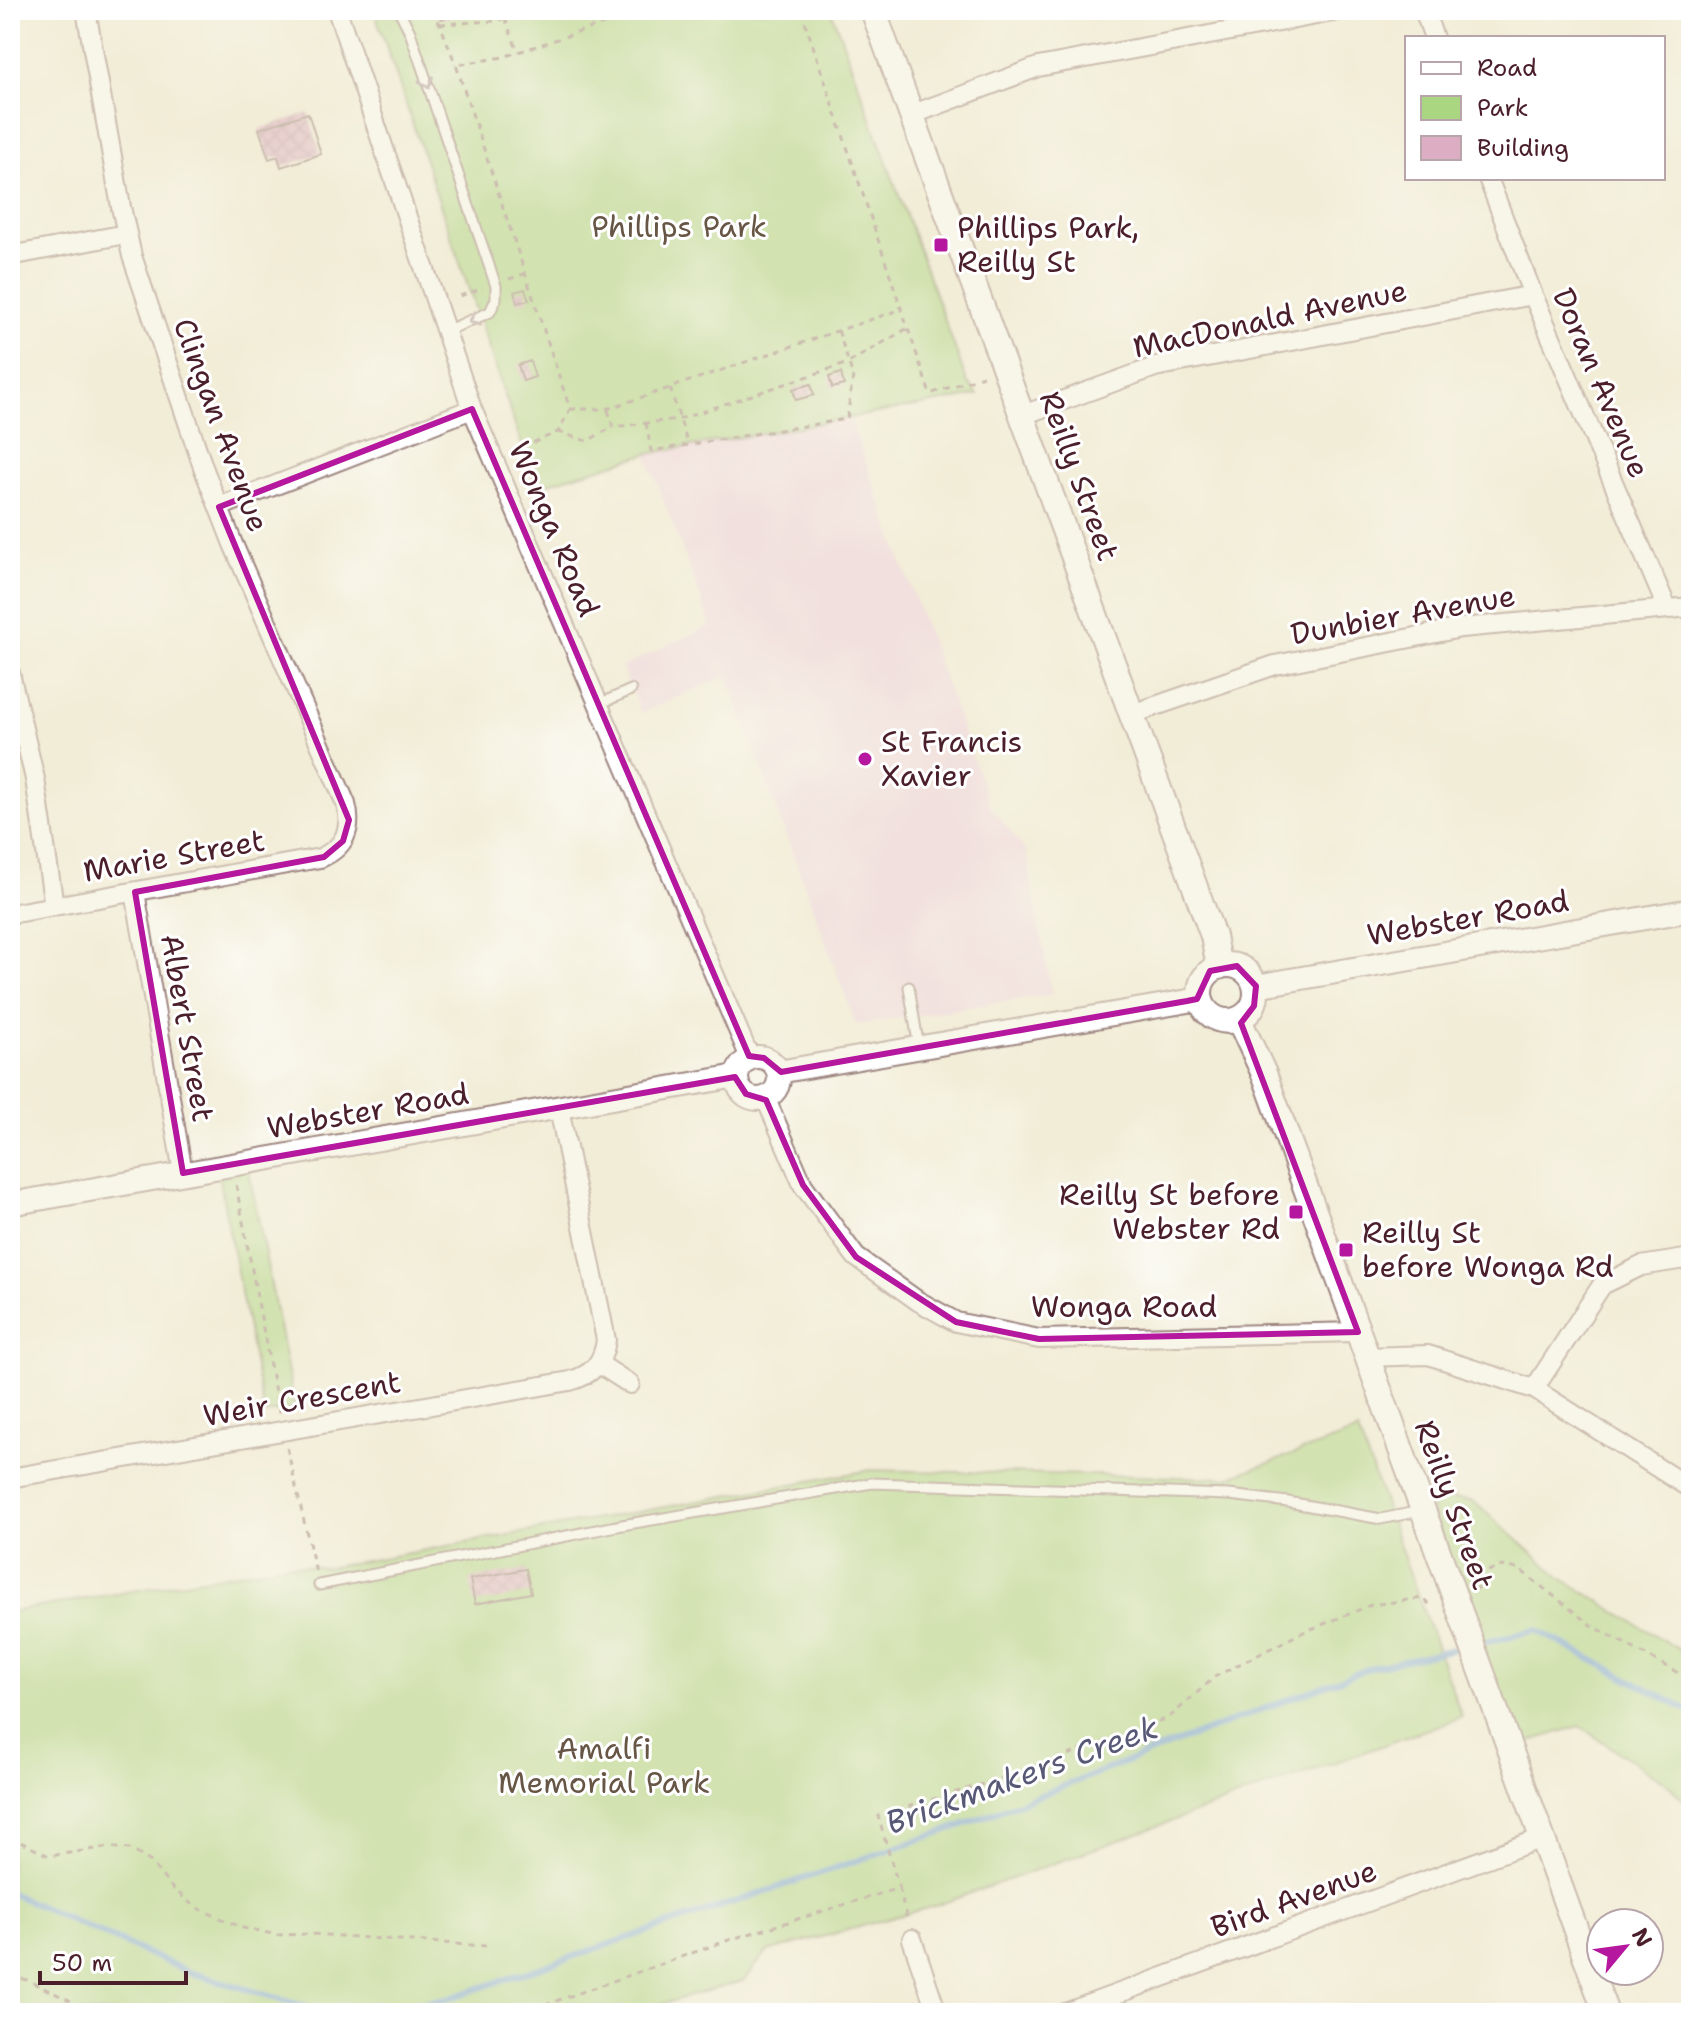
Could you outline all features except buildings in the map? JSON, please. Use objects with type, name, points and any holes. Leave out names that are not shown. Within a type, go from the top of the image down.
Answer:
[{"type":"main road","name":"Reilly Street","points":[[873,10],[1213,936],[1219,967]]},
{"type":"main road","points":[[1237,966],[1256,986],[1254,1006],[1239,1020],[1229,1022],[1211,1015],[1200,999],[1204,979],[1219,967],[1237,966]]},
{"type":"main road","name":"Reilly Street","points":[[1239,1020],[1265,1076],[1423,1510],[1465,1604],[1485,1683],[1606,2013]]},
{"type":"street","name":"Clingan Avenue","points":[[86,10],[126,234],[219,507],[346,804],[349,826],[343,841]]},
{"type":"street","name":"Wonga Road","points":[[337,10],[472,409],[599,704],[744,1067]]},
{"type":"street","points":[[911,115],[1038,67],[1343,10]]},
{"type":"street","points":[[1424,10],[1433,36]]},
{"type":"street","name":"Doran Avenue","points":[[1489,180],[1533,295],[1667,608]]},
{"type":"street","points":[[10,256],[126,234]]},
{"type":"street","name":"MacDonald Avenue","points":[[1023,415],[1155,367],[1533,295]]},
{"type":"street","points":[[219,507],[472,409]]},
{"type":"street","name":"Dunbier Avenue","points":[[1132,714],[1275,665],[1461,628],[1691,607]]},
{"type":"street","points":[[10,673],[35,779],[54,906]]},
{"type":"street","name":"Marie Street","points":[[10,914],[320,858],[333,852],[343,841]]},
{"type":"street","name":"Albert Street","points":[[135,892],[183,1173]]},
{"type":"street","name":"Webster Road","points":[[1256,986],[1691,910]]},
{"type":"street","points":[[778,1072],[1200,999]]},
{"type":"street","points":[[764,1058],[775,1066],[778,1072],[775,1090],[765,1097],[746,1094],[741,1089],[744,1067],[764,1058]]},
{"type":"street","name":"Webster Road","points":[[10,1204],[559,1108],[744,1067]]},
{"type":"street","name":"Wonga Road","points":[[765,1097],[803,1185],[856,1257],[918,1301],[956,1322],[1039,1339],[1358,1332]]},
{"type":"street","points":[[559,1108],[604,1330],[605,1349],[599,1364],[630,1384]]},
{"type":"street","points":[[1534,1389],[1602,1285],[1641,1266],[1691,1258]]},
{"type":"street","points":[[1366,1357],[1428,1355],[1534,1389],[1691,1489]]},
{"type":"street","name":"Weir Crescent","points":[[10,1478],[570,1381],[586,1375],[599,1364]]},
{"type":"street","name":"Bird Avenue","points":[[1065,2013],[1542,1838]]},
{"type":"street","points":[[912,1939],[937,2013]]},
{"type":"lane","points":[[399,10],[415,46],[496,286],[496,299],[490,312],[445,332]]},
{"type":"lane","points":[[599,704],[631,690]]},
{"type":"lane","points":[[909,987],[919,1048]]},
{"type":"lane","points":[[319,1585],[622,1525],[872,1483],[1229,1495],[1381,1519],[1423,1510]]},
{"type":"path","points":[[431,10],[440,24],[456,65],[570,409],[558,432]]},
{"type":"path","points":[[440,24],[505,18],[538,10]]},
{"type":"path","points":[[456,65],[518,52],[646,10]]},
{"type":"path","points":[[801,10],[930,394],[984,375]]},
{"type":"path","points":[[505,18],[518,52]]},
{"type":"path","points":[[570,409],[607,409],[902,309]]},
{"type":"path","points":[[493,459],[558,432],[587,441],[613,427],[680,419],[848,363],[908,328]]},
{"type":"path","points":[[646,423],[651,451],[847,419],[853,376],[838,330]]},
{"type":"path","points":[[670,388],[688,445]]},
{"type":"path","points":[[607,409],[613,427]]},
{"type":"path","points":[[232,1165],[283,1431],[319,1585]]},
{"type":"path","points":[[1465,1604],[1490,1570],[1502,1566],[1519,1569],[1591,1625],[1691,1680]]},
{"type":"path","points":[[912,1939],[878,1816],[996,1780],[1145,1728],[1172,1715],[1216,1676],[1345,1614],[1371,1605],[1423,1598],[1430,1605]]},
{"type":"path","points":[[10,1837],[49,1856],[109,1847],[130,1849],[151,1862],[169,1885],[195,1907],[243,1928],[278,1935],[311,1934],[486,1946]]},
{"type":"path","points":[[522,2013],[729,1940],[899,1888]]},
{"type":"path","points":[[10,1976],[27,1980],[96,2013]]},
{"type":"highlighted area","points":[[472,409],[749,1056],[764,1058],[781,1072],[1187,1001],[1197,999],[1210,971],[1237,966],[1256,986],[1254,1006],[1241,1023],[1358,1332],[1039,1339],[956,1322],[856,1257],[803,1185],[766,1100],[746,1094],[735,1077],[183,1173],[135,892],[324,857],[343,841],[349,820],[219,507]]},
{"type":"shaded area","name":"St Francis Xavier","points":[[850,418],[990,806],[1026,851],[1052,994],[856,1025],[727,676],[641,713],[621,667],[711,625],[646,454]]},
{"type":"green space","name":"Phillips Park","points":[[374,10],[831,10],[967,381],[978,395],[646,454],[536,487]]},
{"type":"green space","points":[[248,1167],[295,1408],[264,1414],[218,1173]]},
{"type":"green space","name":"Amalfi Memorial Park","points":[[1358,1431],[1462,1717],[935,1906],[767,1952],[743,1981],[629,2013],[10,2013],[10,1612],[290,1564],[326,1568],[870,1470],[1227,1478]]},
{"type":"green space","points":[[1427,1496],[1473,1501],[1560,1577],[1691,1657],[1691,1807],[1667,1784],[1579,1726],[1515,1746]]},
{"type":"waterway","name":"Brickmakers Creek","points":[[1478,1644],[1536,1630],[1691,1712]]},
{"type":"waterway","name":"Brickmakers Creek","points":[[356,2013],[447,1999],[960,1826],[1370,1668],[1467,1646]]},
{"type":"waterway","name":"Brickmakers Creek","points":[[10,1893],[189,1972],[327,2013]]},
{"type":"place","name":"Phillips Park, Reilly St","points":[[941,245]]},
{"type":"place","name":"St Francis Xavier","points":[[865,759]]},
{"type":"place","name":"Reilly St before Webster Rd","points":[[1296,1212]]},
{"type":"place","name":"Reilly St before Wonga Rd","points":[[1346,1250]]}]
